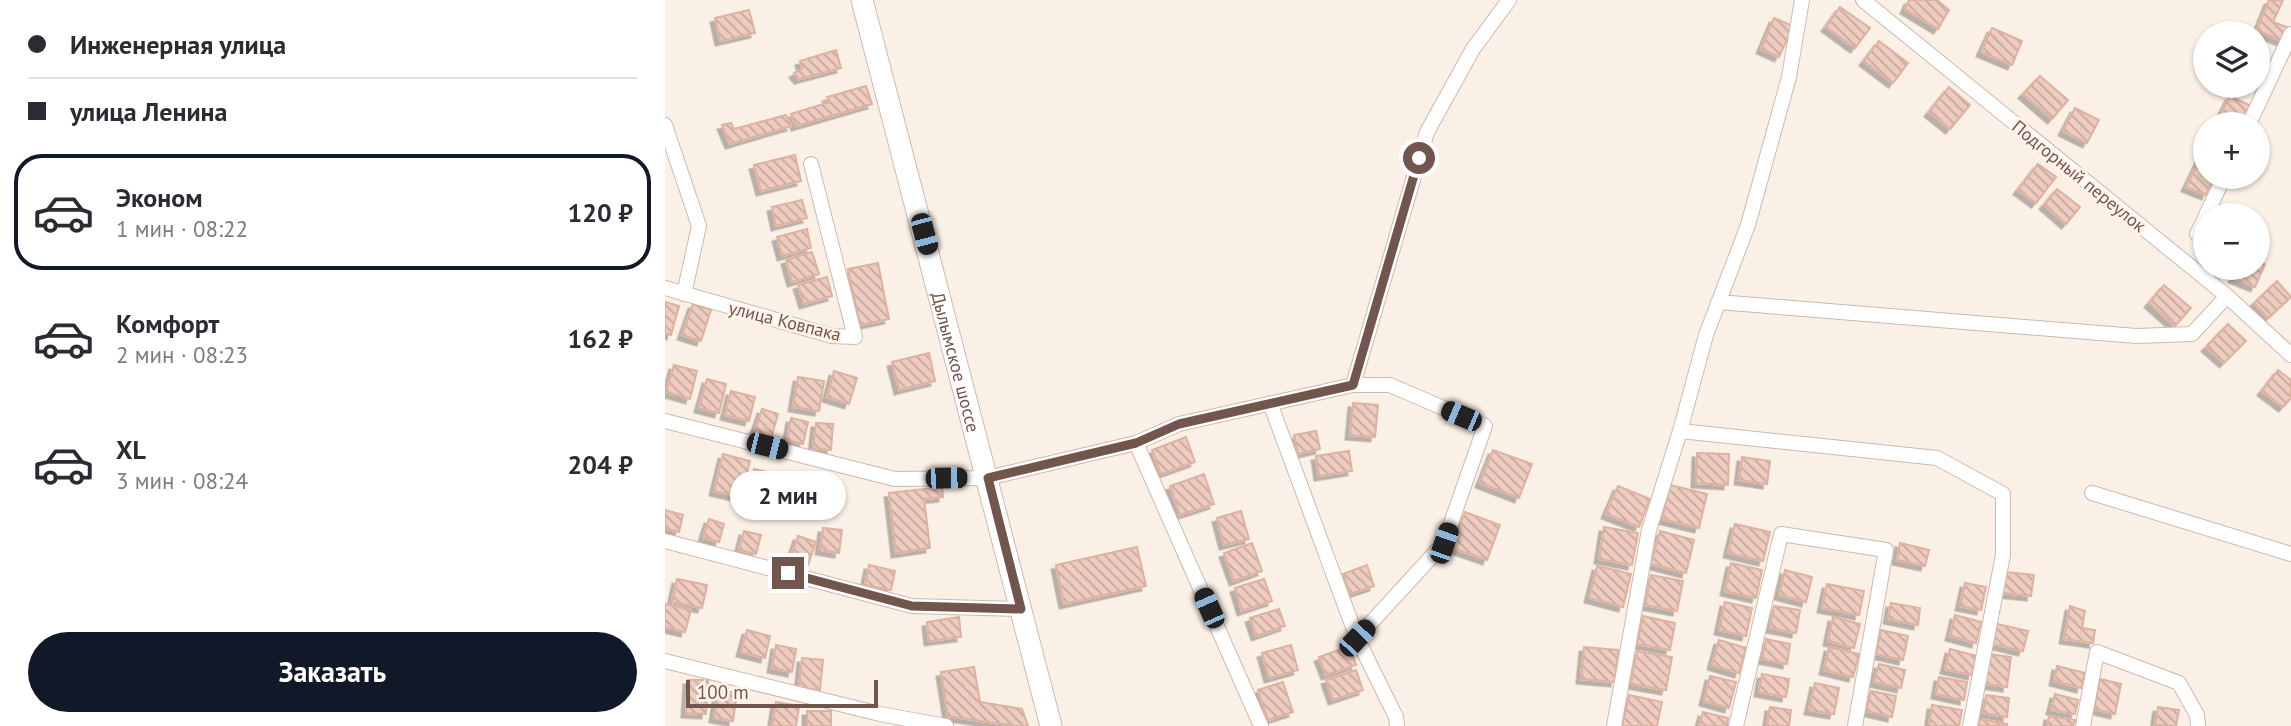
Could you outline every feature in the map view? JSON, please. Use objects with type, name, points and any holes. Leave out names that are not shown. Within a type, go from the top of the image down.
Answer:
[{"type":"main road","name":"Дылымское шоссе","points":[[862,0],[1051,726]]},
{"type":"street","points":[[1353,385],[1427,132],[1473,49],[1509,0]]},
{"type":"street","points":[[1614,726],[1649,530],[1706,335],[1748,225],[1789,77],[1802,0]]},
{"type":"street","name":"Подгорный переулок","points":[[1863,0],[2227,296],[2291,355]]},
{"type":"street","points":[[2255,112],[2291,34]]},
{"type":"street","points":[[665,125],[699,226],[684,294]]},
{"type":"street","name":"улица Ковпака","points":[[665,288],[832,336],[855,337],[811,164]]},
{"type":"street","points":[[1718,302],[2136,336],[2192,334],[2227,296]]},
{"type":"street","points":[[665,421],[895,479],[988,478],[1136,443],[1179,424],[1353,385],[1390,385],[1485,426],[1444,543],[1357,638]]},
{"type":"street","points":[[1270,403],[1357,638],[1396,717],[1397,726]]},
{"type":"street","points":[[1680,431],[1937,457],[2003,494],[2003,555],[1970,726]]},
{"type":"street","points":[[1136,443],[1261,726]]},
{"type":"street","points":[[2092,493],[2291,554]]},
{"type":"street","points":[[1736,726],[1781,534],[1886,550],[1855,726]]},
{"type":"street","points":[[665,541],[912,606],[1021,609]]},
{"type":"street","points":[[2083,726],[2097,652],[2179,683],[2197,715],[2198,726]]},
{"type":"street","points":[[665,662],[880,714],[946,726]]},
{"type":"building","points":[[1909,0],[1937,0],[1949,10],[1938,29],[1905,9]]},
{"type":"building","points":[[2269,0],[2283,0],[2273,22],[2289,28],[2283,42],[2270,36],[2270,21],[2261,21]]},
{"type":"building","points":[[1840,7],[1870,28],[1855,48],[1826,27]]},
{"type":"building","points":[[749,10],[755,33],[720,41],[715,18]]},
{"type":"building","points":[[1774,18],[1793,26],[1779,57],[1761,49]]},
{"type":"building","points":[[1992,28],[2022,41],[2012,65],[1981,52]]},
{"type":"building","points":[[1879,41],[1908,63],[1893,83],[1864,61]]},
{"type":"building","points":[[836,50],[841,68],[799,79],[794,73],[802,69],[800,61]]},
{"type":"building","points":[[2040,76],[2068,100],[2052,119],[2023,94]]},
{"type":"building","points":[[866,86],[872,104],[796,126],[791,114],[830,102],[827,97]]},
{"type":"building","points":[[1949,87],[1970,105],[1950,129],[1929,112]]},
{"type":"building","points":[[2229,98],[2253,107],[2250,112],[2222,112]]},
{"type":"building","points":[[2075,108],[2099,120],[2087,143],[2063,131]]},
{"type":"building","points":[[786,115],[791,126],[730,144],[722,125],[731,123],[734,129]]},
{"type":"building","points":[[795,155],[801,181],[761,191],[754,165]]},
{"type":"building","points":[[2038,164],[2056,177],[2036,203],[2018,190]]},
{"type":"building","points":[[2193,172],[2193,189],[2209,189],[2206,195],[2186,187]]},
{"type":"building","points":[[2057,189],[2080,207],[2066,224],[2044,205]]},
{"type":"building","points":[[802,200],[807,218],[776,226],[772,207]]},
{"type":"building","points":[[807,229],[811,248],[782,256],[777,237]]},
{"type":"building","points":[[812,252],[819,274],[792,282],[786,260]]},
{"type":"building","points":[[878,263],[889,319],[860,325],[848,269]]},
{"type":"building","points":[[827,277],[832,296],[804,304],[798,285]]},
{"type":"building","points":[[2238,280],[2258,280],[2255,287]]},
{"type":"building","points":[[2277,281],[2291,297],[2268,318],[2254,303]]},
{"type":"building","points":[[2164,285],[2191,308],[2175,326],[2149,303]]},
{"type":"building","points":[[665,302],[679,306],[671,335],[665,333]]},
{"type":"building","points":[[693,304],[711,310],[701,341],[682,335]]},
{"type":"building","points":[[2228,324],[2246,341],[2224,363],[2206,347]]},
{"type":"building","points":[[929,353],[935,381],[899,390],[892,362]]},
{"type":"building","points":[[674,365],[697,371],[690,399],[666,392]]},
{"type":"building","points":[[2278,370],[2291,380],[2291,398],[2283,407],[2262,391]]},
{"type":"building","points":[[834,371],[857,378],[849,404],[827,397]]},
{"type":"building","points":[[798,377],[824,381],[819,411],[793,407]]},
{"type":"building","points":[[707,379],[726,384],[719,413],[699,408]]},
{"type":"building","points":[[731,391],[755,397],[749,421],[725,415]]},
{"type":"building","points":[[1353,403],[1378,405],[1375,437],[1350,435]]},
{"type":"building","points":[[762,409],[778,414],[771,439],[754,433]]},
{"type":"building","points":[[791,418],[808,422],[803,444],[787,440]]},
{"type":"building","points":[[816,423],[833,424],[831,450],[813,448]]},
{"type":"building","points":[[1316,431],[1320,449],[1298,454],[1294,435]]},
{"type":"building","points":[[1186,437],[1195,462],[1161,474],[1152,450]]},
{"type":"building","points":[[1493,450],[1532,464],[1519,498],[1480,483]]},
{"type":"building","points":[[1349,451],[1352,471],[1319,476],[1316,456]]},
{"type":"building","points":[[1697,453],[1729,454],[1728,485],[1696,483]]},
{"type":"building","points":[[723,454],[750,461],[741,497],[714,491]]},
{"type":"building","points":[[1742,457],[1770,461],[1767,484],[1739,480]]},
{"type":"building","points":[[754,469],[779,475],[770,509],[746,502]]},
{"type":"building","points":[[1204,474],[1214,504],[1180,515],[1170,486]]},
{"type":"building","points":[[1670,485],[1707,494],[1699,528],[1662,519]]},
{"type":"building","points":[[1618,486],[1650,499],[1639,527],[1606,514]]},
{"type":"building","points":[[942,487],[943,497],[924,499],[930,548],[896,553],[889,493]]},
{"type":"building","points":[[665,510],[683,515],[679,532],[665,528]]},
{"type":"building","points":[[1241,511],[1249,539],[1224,545],[1217,518]]},
{"type":"building","points":[[1465,512],[1500,525],[1487,560],[1452,548]]},
{"type":"building","points":[[709,519],[724,524],[719,542],[703,537]]},
{"type":"building","points":[[1735,524],[1770,532],[1763,561],[1728,553]]},
{"type":"building","points":[[1604,527],[1638,533],[1632,565],[1599,559]]},
{"type":"building","points":[[823,528],[842,530],[839,553],[820,550]]},
{"type":"building","points":[[744,531],[761,535],[756,554],[739,550]]},
{"type":"building","points":[[1660,531],[1694,540],[1686,573],[1651,564]]},
{"type":"building","points":[[798,536],[816,542],[808,565],[790,559]]},
{"type":"building","points":[[1252,543],[1262,571],[1234,581],[1224,553]]},
{"type":"building","points":[[1900,543],[1929,550],[1925,566],[1897,560]]},
{"type":"building","points":[[1137,547],[1146,586],[1064,604],[1056,565]]},
{"type":"building","points":[[1731,563],[1762,570],[1756,598],[1725,591]]},
{"type":"building","points":[[869,565],[895,571],[891,590],[865,585]]},
{"type":"building","points":[[1367,565],[1374,586],[1350,594],[1343,574]]},
{"type":"building","points":[[1597,566],[1631,574],[1623,607],[1589,598]]},
{"type":"building","points":[[1785,570],[1812,577],[1806,602],[1779,595]]},
{"type":"building","points":[[2006,572],[2034,575],[2031,596],[2003,593]]},
{"type":"building","points":[[1651,575],[1683,581],[1677,611],[1645,605]]},
{"type":"building","points":[[677,579],[707,585],[702,608],[672,602]]},
{"type":"building","points":[[1264,579],[1272,601],[1242,611],[1235,588]]},
{"type":"building","points":[[1965,583],[1986,587],[1981,610],[1960,606]]},
{"type":"building","points":[[1827,584],[1864,591],[1859,615],[1822,608]]},
{"type":"building","points":[[1725,602],[1752,608],[1746,636],[1719,630]]},
{"type":"building","points":[[1891,603],[1920,608],[1918,625],[1888,619]]},
{"type":"building","points":[[665,604],[691,610],[685,632],[665,627]]},
{"type":"building","points":[[1774,606],[1800,610],[1796,633],[1770,628]]},
{"type":"building","points":[[2070,606],[2085,611],[2082,628],[2095,630],[2093,643],[2064,639]]},
{"type":"building","points":[[1279,609],[1285,626],[1256,636],[1250,618]]},
{"type":"building","points":[[1955,615],[1981,622],[1976,643],[1950,636]]},
{"type":"building","points":[[1643,616],[1675,623],[1670,650],[1637,644]]},
{"type":"building","points":[[959,617],[961,637],[929,641],[927,622]]},
{"type":"building","points":[[1833,617],[1860,624],[1854,648],[1828,641]]},
{"type":"building","points":[[1997,624],[2028,631],[2023,651],[1993,644]]},
{"type":"building","points":[[747,630],[770,636],[765,658],[741,652]]},
{"type":"building","points":[[1881,630],[1908,636],[1903,660],[1876,654]]},
{"type":"building","points":[[1766,639],[1790,644],[1787,664],[1762,659]]},
{"type":"building","points":[[1719,640],[1746,648],[1739,673],[1712,665]]},
{"type":"building","points":[[776,645],[796,649],[792,672],[772,668]]},
{"type":"building","points":[[1291,645],[1298,670],[1269,678],[1262,653]]},
{"type":"building","points":[[1349,646],[1356,665],[1326,675],[1319,657]]},
{"type":"building","points":[[1584,647],[1618,650],[1615,682],[1581,679]]},
{"type":"building","points":[[1829,647],[1859,654],[1853,677],[1824,670]]},
{"type":"building","points":[[1950,649],[1977,656],[1972,675],[1945,669]]},
{"type":"building","points":[[1637,651],[1672,657],[1666,690],[1631,684]]},
{"type":"building","points":[[1989,654],[2011,657],[2007,687],[1985,684]]},
{"type":"building","points":[[802,658],[823,660],[820,690],[799,688]]},
{"type":"building","points":[[1879,664],[1905,670],[1901,688],[1874,682]]},
{"type":"building","points":[[2057,666],[2085,673],[2081,688],[2054,681]]},
{"type":"building","points":[[974,667],[980,702],[1022,709],[1028,726],[948,716],[941,672]]},
{"type":"building","points":[[1356,670],[1363,690],[1333,700],[1326,680]]},
{"type":"building","points":[[1762,674],[1789,679],[1786,697],[1759,692]]},
{"type":"building","points":[[1710,676],[1736,682],[1729,708],[1704,701]]},
{"type":"building","points":[[1939,677],[1967,682],[1964,700],[1936,694]]},
{"type":"building","points":[[2100,679],[2121,684],[2115,714],[2094,709]]},
{"type":"building","points":[[688,680],[708,680],[706,714],[686,713]]},
{"type":"building","points":[[1283,682],[1293,712],[1268,720],[1258,690]]},
{"type":"building","points":[[1815,683],[1839,688],[1834,714],[1809,710]]},
{"type":"building","points":[[718,690],[737,693],[733,721],[714,718]]},
{"type":"building","points":[[1871,691],[1896,696],[1892,717],[1866,711]]},
{"type":"building","points":[[2055,694],[2078,700],[2075,714],[2051,710]]},
{"type":"building","points":[[1629,695],[1662,702],[1657,726],[1622,726]]},
{"type":"building","points":[[1986,695],[2009,698],[2007,717],[1983,713]]},
{"type":"building","points":[[776,702],[799,706],[796,726],[772,726]]},
{"type":"building","points":[[1932,705],[1962,710],[1959,726],[1929,726]]},
{"type":"building","points":[[1770,707],[1791,710],[1789,726],[1767,726]]},
{"type":"building","points":[[2158,707],[2179,710],[2176,726],[2155,725]]},
{"type":"building","points":[[807,711],[831,711],[831,726],[807,726]]},
{"type":"building","points":[[1703,712],[1728,718],[1727,726],[1699,726]]},
{"type":"building","points":[[2049,716],[2075,720],[2073,726],[2047,726]]},
{"type":"building","points":[[1980,719],[2007,724],[2007,726],[1978,726]]},
{"type":"route","points":[[788,573],[912,606],[1021,609],[988,478],[1136,443],[1179,424],[1353,385],[1419,158]]}]
